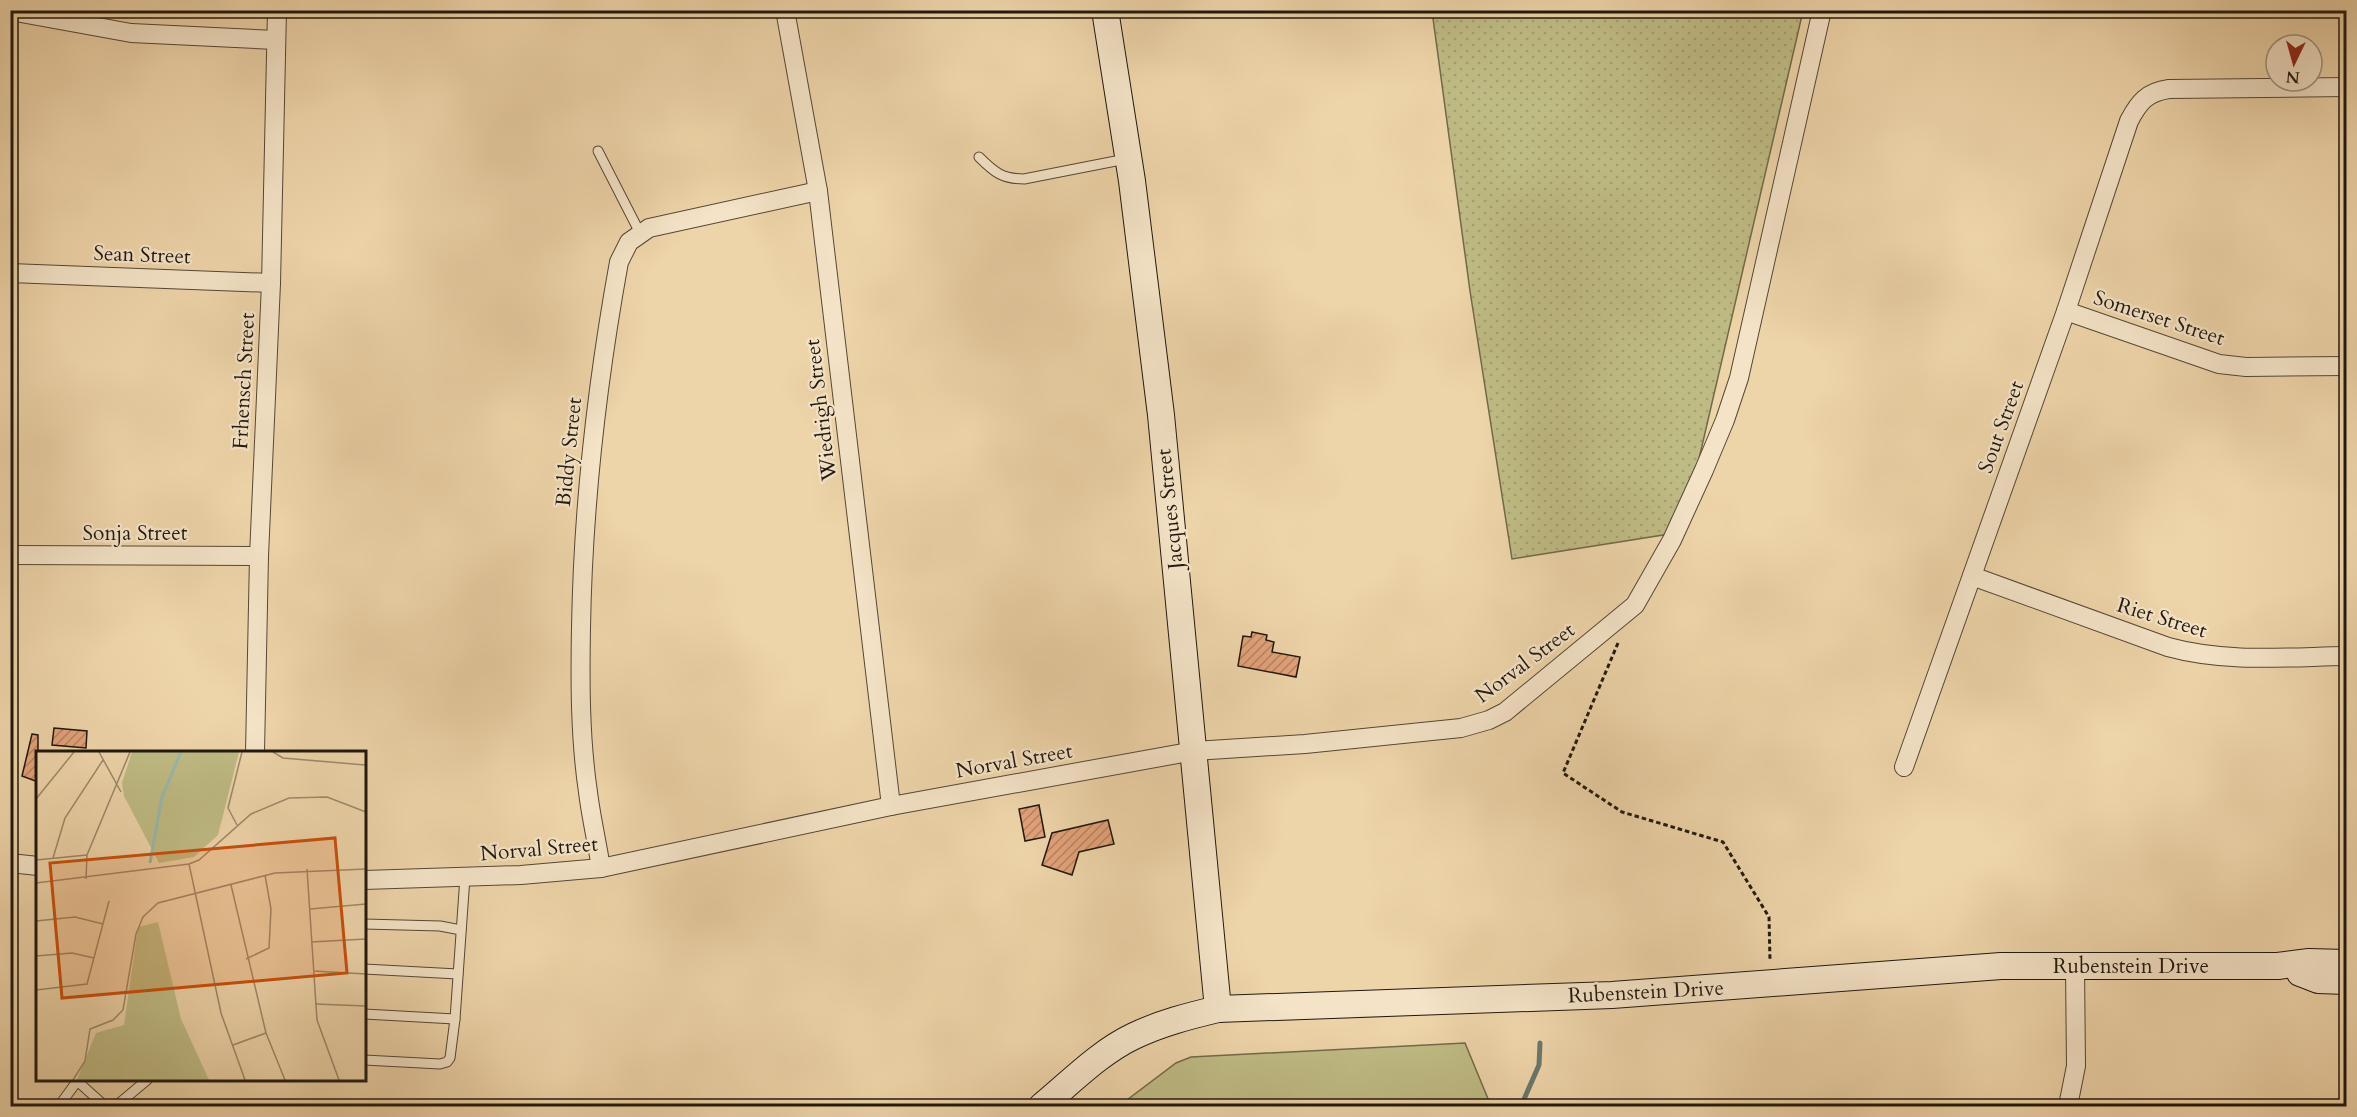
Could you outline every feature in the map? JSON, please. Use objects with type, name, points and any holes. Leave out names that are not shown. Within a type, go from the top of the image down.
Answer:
[{"type":"street","name":"Frhensch Street","points":[[255,751],[259,556],[271,283],[277,10]]},
{"type":"street","name":"Wiedrigh Street","points":[[785,10],[818,191],[891,806]]},
{"type":"street","name":"Jacques Street","points":[[1105,10],[1128,158],[1161,415],[1218,1009]]},
{"type":"street","name":"Norval Street","points":[[366,880],[465,877],[602,868],[891,806],[1194,752],[1305,744],[1476,725],[1489,720],[1520,700],[1635,605],[1672,540],[1725,420],[1739,378],[1822,10]]},
{"type":"street","points":[[10,11],[131,33],[275,40]]},
{"type":"street","name":"Sout Street","points":[[1904,767],[2066,311],[2129,121],[2139,102],[2157,91],[2169,89],[2346,87]]},
{"type":"street","points":[[640,233],[660,224],[818,191]]},
{"type":"street","name":"Biddy Street","points":[[602,868],[588,791],[582,701],[584,531],[595,414],[619,262],[629,242],[640,233]]},
{"type":"street","name":"Sean Street","points":[[10,273],[271,283]]},
{"type":"street","name":"Somerset Street","points":[[2066,311],[2219,364],[2246,367],[2346,366]]},
{"type":"street","name":"Sonja Street","points":[[10,555],[259,556]]},
{"type":"street","name":"Riet Street","points":[[1972,576],[2192,654],[2223,658],[2346,656]]},
{"type":"street","points":[[10,863],[36,866]]},
{"type":"street","name":"Rubenstein Drive","points":[[1042,1107],[1087,1068],[1132,1037],[1172,1020],[1218,1009],[1600,996],[2001,966],[2278,966],[2309,962],[2346,963]]},
{"type":"street","points":[[2068,1107],[2076,1066],[2075,965]]},
{"type":"street","name":"Rubenstein Drive","points":[[2278,966],[2318,980],[2346,981]]},
{"type":"lane","points":[[598,151],[640,233]]},
{"type":"lane","points":[[979,157],[1007,179],[1128,158]]},
{"type":"lane","points":[[366,1060],[440,1064],[447,1062],[452,1053],[465,877]]},
{"type":"lane","points":[[366,924],[434,926],[461,930]]},
{"type":"lane","points":[[366,969],[458,974]]},
{"type":"lane","points":[[366,1014],[455,1019]]},
{"type":"lane","points":[[59,1107],[76,1081]]},
{"type":"lane","points":[[78,1081],[105,1107]]},
{"type":"lane","points":[[116,1107],[146,1081]]},
{"type":"path","points":[[1621,637],[1563,774],[1622,813],[1723,842],[1769,917],[1770,984]]},
{"type":"shaded area","points":[[1432,11],[1803,11],[1682,532],[1512,559],[1470,291]]},
{"type":"shaded area","points":[[1465,1043],[1491,1106],[1119,1106],[1176,1063],[1191,1057]]},
{"type":"building","points":[[1252,632],[1267,635],[1266,640],[1274,642],[1272,652],[1300,657],[1296,677],[1238,666],[1243,636],[1251,637]]},
{"type":"building","points":[[54,728],[87,731],[86,748],[52,745]]},
{"type":"building","points":[[32,734],[38,735],[36,781],[22,776]]},
{"type":"building","points":[[1039,805],[1045,837],[1025,841],[1019,809]]},
{"type":"building","points":[[1108,820],[1114,844],[1079,852],[1072,875],[1042,865],[1052,833]]},
{"type":"waterway","points":[[1521,1106],[1539,1065],[1540,1043]]}]
